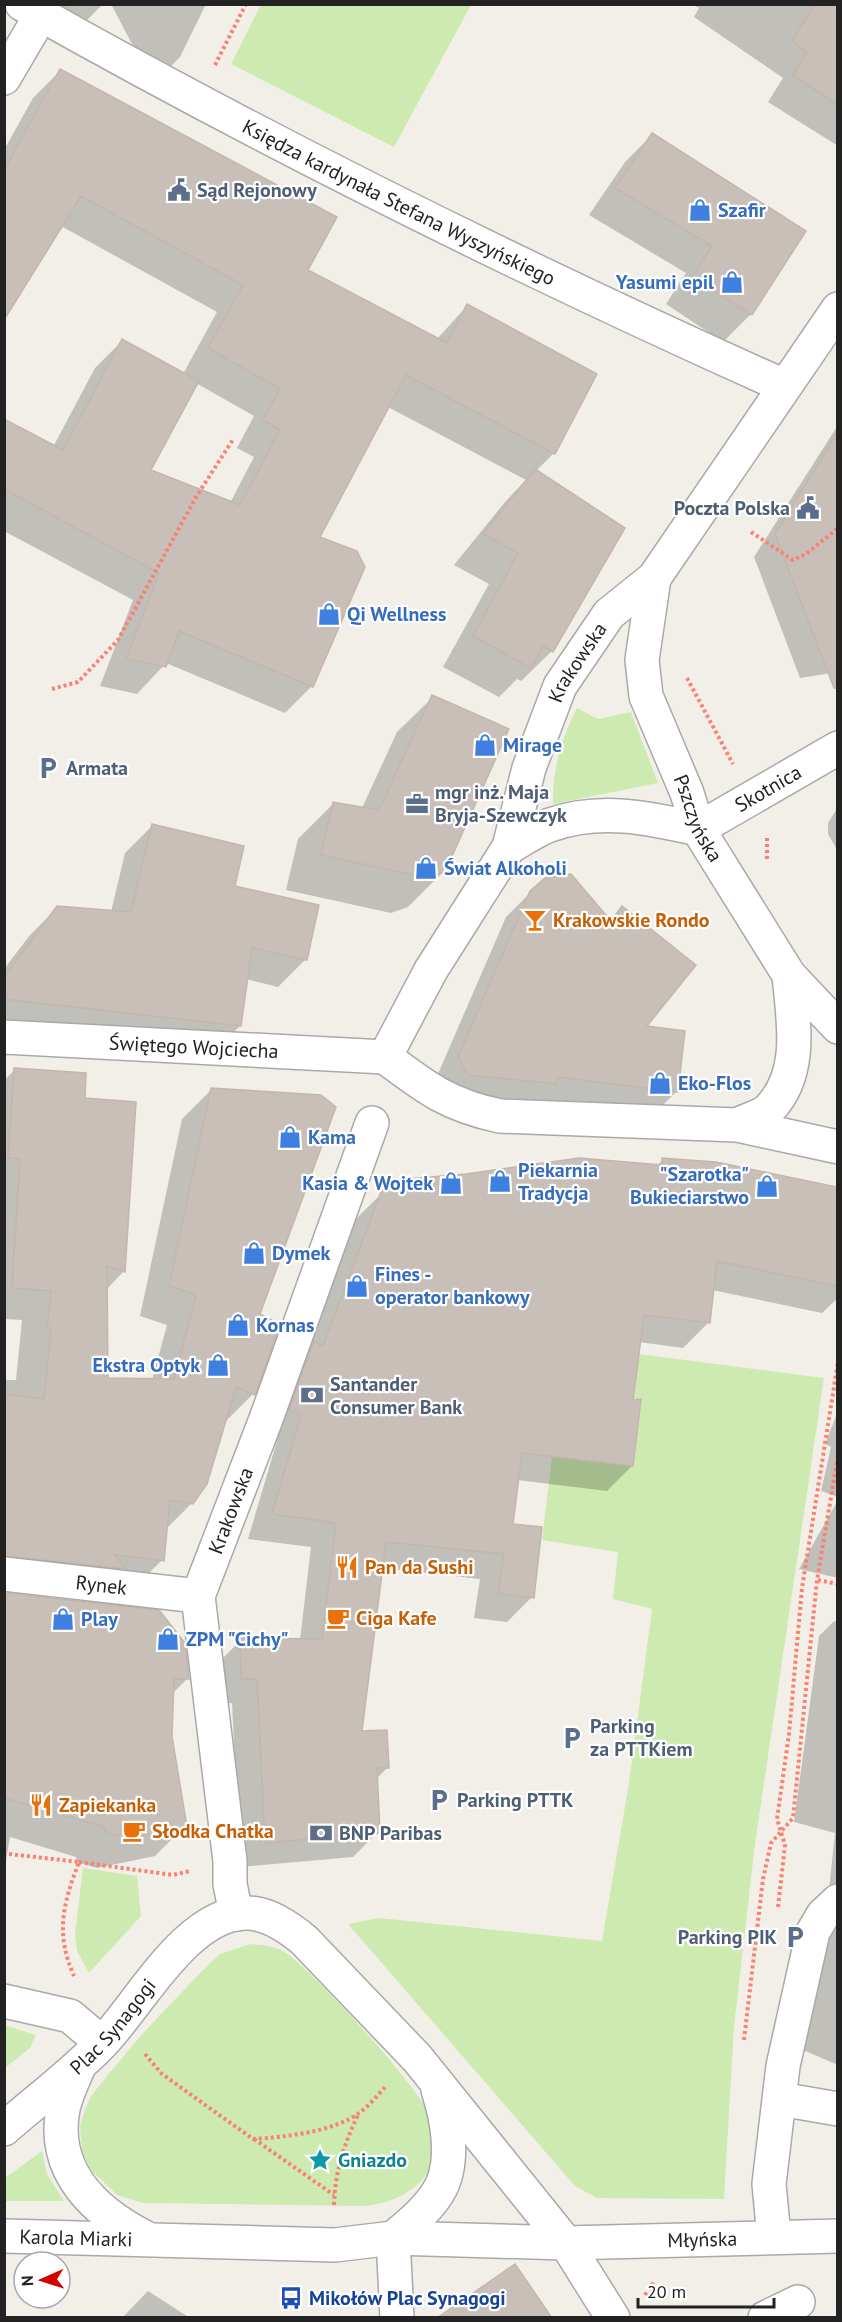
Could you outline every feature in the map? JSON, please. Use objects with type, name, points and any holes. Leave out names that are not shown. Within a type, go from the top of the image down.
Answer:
[{"type":"street","points":[[4,78],[32,10]]},
{"type":"street","name":"Księdza kardynała Stefana Wyszyńskiego","points":[[32,10],[387,198],[584,296],[784,386]]},
{"type":"street","name":"Krakowska","points":[[385,1057],[431,970],[509,848],[529,768],[560,686],[609,614],[654,578],[837,309]]},
{"type":"street","name":"Pszczyńska","points":[[654,578],[642,660],[645,696],[687,793],[698,829],[789,975],[837,1028]]},
{"type":"street","name":"Skotnica","points":[[698,829],[837,748]]},
{"type":"street","points":[[509,848],[550,825],[607,813],[648,818],[698,829]]},
{"type":"street","points":[[737,1125],[769,1110],[789,1079],[793,1041],[789,975]]},
{"type":"street","name":"Świętego Wojciecha","points":[[4,1037],[385,1057]]},
{"type":"street","points":[[385,1057],[435,1094],[467,1109],[500,1116],[737,1125],[837,1147]]},
{"type":"street","name":"Krakowska","points":[[236,1914],[230,1884],[230,1861],[198,1596],[266,1419],[372,1123]]},
{"type":"street","name":"Rynek","points":[[4,1574],[198,1596]]},
{"type":"street","points":[[774,2237],[769,2184],[783,2066],[813,1932],[822,1915],[837,1901]]},
{"type":"street","points":[[236,1914],[262,1916],[285,1925],[304,1940],[417,2058],[566,2243],[613,2318]]},
{"type":"street","name":"Plac Synagogi","points":[[236,1914],[209,1926],[173,1953],[91,2053],[63,2109],[62,2138],[66,2158],[73,2176],[85,2195],[102,2212],[147,2239],[335,2245],[393,2238],[566,2243]]},
{"type":"street","points":[[4,2001],[70,2016],[91,2053],[4,2129]]},
{"type":"street","points":[[397,2318],[393,2238],[427,2206],[441,2188],[446,2173],[445,2112],[435,2083]]},
{"type":"street","points":[[780,2099],[837,2109]]},
{"type":"street","name":"Karola Miarki","points":[[4,2236],[147,2239]]},
{"type":"street","name":"Młyńska","points":[[566,2243],[837,2236]]},
{"type":"street","points":[[765,2318],[798,2302]]},
{"type":"path","points":[[213,69],[246,4]]},
{"type":"path","points":[[52,689],[78,682],[118,640],[196,497],[234,438]]},
{"type":"path","points":[[751,532],[793,560],[806,554],[837,528]]},
{"type":"path","points":[[777,1918],[785,1845],[777,1819],[789,1734],[802,1588],[837,1362]]},
{"type":"path","points":[[744,2045],[763,1879],[771,1843],[793,1818],[817,1580],[837,1456]]},
{"type":"path","points":[[817,1580],[837,1584]]},
{"type":"path","points":[[9,1854],[173,1875],[230,1861]]},
{"type":"path","points":[[78,1863],[64,1902],[63,1952],[78,1984]]},
{"type":"path","points":[[142,2051],[162,2074],[334,2195]]},
{"type":"path","points":[[254,2139],[299,2135],[358,2114],[392,2081]]},
{"type":"path","points":[[334,2205],[341,2158],[358,2114]]},
{"type":"path","points":[[641,2300],[653,2286],[656,2265],[654,2241]]},
{"type":"green space","points":[[261,4],[471,5],[394,147],[231,64]]},
{"type":"green space","points":[[577,708],[598,719],[631,712],[658,783],[553,804],[554,778],[559,755]]},
{"type":"green space","points":[[639,1354],[824,1378],[755,1844],[734,2027],[724,2199],[597,2198],[575,2186],[348,1924],[379,1918],[602,1941],[629,1783],[652,1609],[613,1599],[618,1552],[542,1540],[552,1457],[633,1466],[641,1399],[633,1400]]},
{"type":"green space","points":[[83,1868],[137,1876],[141,1916],[89,1973],[77,1951],[75,1934]]},
{"type":"green space","points":[[251,1944],[265,1945],[286,1953],[319,1982],[366,2032],[424,2105],[432,2120],[436,2138],[435,2155],[421,2181],[409,2191],[395,2199],[362,2206],[143,2203],[117,2195],[90,2169],[82,2152],[80,2126],[91,2096],[144,2032],[203,1970],[220,1954]]},
{"type":"green space","points":[[4,2025],[36,2035],[30,2048],[5,2068]]},
{"type":"green space","points":[[42,2151],[47,2174],[64,2201],[5,2201],[5,2178]]},
{"type":"building","points":[[815,4],[837,4],[837,104],[793,75],[807,52],[792,41]]},
{"type":"building","points":[[60,69],[337,217],[308,270],[447,343],[467,304],[597,374],[555,454],[406,375],[320,537],[357,551],[365,567],[313,687],[179,631],[166,667],[126,659],[159,573],[4,489],[4,419],[63,450],[122,339],[199,381],[151,470],[240,505],[280,430],[263,420],[280,389],[208,348],[243,285],[81,196],[4,320],[4,170]]},
{"type":"building","points":[[652,133],[806,231],[752,315],[692,277],[712,246],[615,188]]},
{"type":"building","points":[[837,433],[837,688],[834,688],[775,534]]},
{"type":"building","points":[[535,469],[625,528],[553,652],[543,646],[531,668],[473,636],[518,553],[483,534]]},
{"type":"building","points":[[432,695],[509,729],[445,872],[427,878],[321,855],[333,802],[379,810]]},
{"type":"building","points":[[152,824],[244,846],[235,886],[319,905],[307,960],[252,948],[241,1026],[4,999],[4,977],[57,906],[131,912]]},
{"type":"building","points":[[571,874],[611,921],[622,906],[696,965],[647,1026],[685,1031],[678,1092],[558,1077],[556,1084],[468,1075],[458,1057],[530,891],[545,878]]},
{"type":"building","points":[[14,1068],[86,1073],[85,1098],[136,1102],[125,1272],[107,1266],[108,1378],[174,1379],[196,1295],[169,1286],[211,1088],[321,1095],[336,1107],[260,1314],[280,1324],[255,1395],[236,1387],[207,1484],[193,1504],[170,1500],[164,1561],[115,1555],[126,1569],[4,1556],[4,1394],[44,1399],[51,1328],[47,1328],[51,1291],[12,1288],[20,1159],[8,1158]]},
{"type":"building","points":[[579,1158],[662,1165],[662,1158],[716,1162],[837,1187],[837,1286],[717,1261],[710,1323],[644,1315],[633,1400],[641,1399],[633,1466],[522,1453],[513,1524],[542,1527],[534,1598],[498,1593],[504,1554],[386,1542],[362,1731],[387,1730],[389,1768],[377,1768],[380,1833],[265,1843],[257,1679],[241,1679],[240,1638],[322,1639],[336,1523],[272,1514],[301,1415],[289,1410],[314,1341],[323,1346],[381,1192],[395,1180],[466,1174]]},
{"type":"building","points":[[4,1593],[159,1610],[185,1643],[189,1679],[174,1679],[172,1736],[187,1827],[128,1839],[106,1832],[105,1827],[4,1798]]},
{"type":"building","points":[[515,2264],[552,2318],[437,2318]]},
{"type":"place","name":"Sąd Rejonowy","points":[[179,190]]},
{"type":"place","name":"Szafir","points":[[700,210]]},
{"type":"place","name":"Yasumi epil","points":[[732,282]]},
{"type":"place","name":"Poczta Polska","points":[[808,508]]},
{"type":"place","name":"Qi Wellness","points":[[329,614]]},
{"type":"place","name":"Mirage","points":[[485,745]]},
{"type":"place","name":"Armata","points":[[48,768]]},
{"type":"place","name":"mgr inż. Maja Bryja-Szewczyk","points":[[417,804]]},
{"type":"place","name":"Świat Alkoholi","points":[[426,868]]},
{"type":"place","name":"Krakowskie Rondo","points":[[535,920]]},
{"type":"place","name":"Eko-Flos","points":[[660,1083]]},
{"type":"place","name":"Kama","points":[[290,1137]]},
{"type":"place","name":"Piekarnia Tradycja","points":[[500,1181]]},
{"type":"place","name":"Kasia & Wojtek","points":[[451,1183]]},
{"type":"place","name":"\"Szarotka\" Bukieciarstwo","points":[[767,1186]]},
{"type":"place","name":"Dymek","points":[[254,1253]]},
{"type":"place","name":"Fines - operator bankowy","points":[[357,1286]]},
{"type":"place","name":"Kornas","points":[[238,1325]]},
{"type":"place","name":"Ekstra Optyk","points":[[218,1365]]},
{"type":"place","name":"Santander Consumer Bank","points":[[312,1395]]},
{"type":"place","name":"Pan da Sushi","points":[[347,1567]]},
{"type":"place","name":"Ciga Kafe","points":[[338,1618]]},
{"type":"place","name":"Play","points":[[63,1619]]},
{"type":"place","name":"ZPM \"Cichy\"","points":[[168,1639]]},
{"type":"place","name":"Parking za PTTKiem","points":[[572,1738]]},
{"type":"place","name":"Parking PTTK","points":[[439,1800]]},
{"type":"place","name":"Zapiekanka","points":[[41,1805]]},
{"type":"place","name":"Słodka Chatka","points":[[134,1831]]},
{"type":"place","name":"BNP Paribas","points":[[321,1833]]},
{"type":"place","name":"Parking PIK","points":[[795,1937]]},
{"type":"place","name":"Gniazdo","points":[[320,2160]]},
{"type":"place","name":"Mikołów Plac Synagogi","points":[[291,2298]]}]
